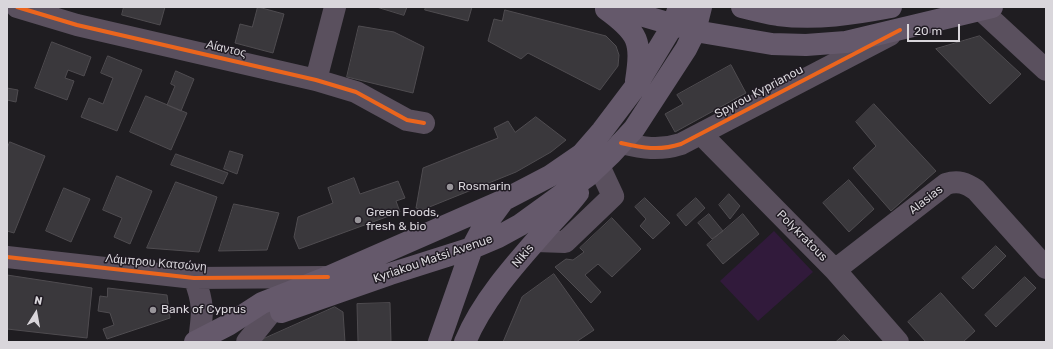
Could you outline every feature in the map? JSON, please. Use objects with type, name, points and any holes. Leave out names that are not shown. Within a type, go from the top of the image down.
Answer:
[{"type":"main road","points":[[603,7],[625,23],[634,34],[639,62],[636,86]]},
{"type":"main road","points":[[613,7],[676,16],[695,31],[772,44],[806,45],[846,42],[986,8]]},
{"type":"main road","name":"Kyriakou Matsi Avenue","points":[[228,326],[268,316],[390,274],[472,248],[498,237],[520,225],[594,170],[634,129],[686,49],[695,31],[701,7]]},
{"type":"main road","points":[[742,7],[778,15],[805,17],[850,15],[891,7]]},
{"type":"main road","name":"Kyriakou Matsi Avenue","points":[[197,341],[228,326],[262,303],[328,277],[504,200],[550,176],[582,154],[602,131],[636,86],[676,16]]},
{"type":"main road","name":"Nikis","points":[[465,342],[478,315],[516,263],[577,195],[594,170]]},
{"type":"main road","points":[[439,342],[472,248],[487,222],[504,200]]},
{"type":"street","name":"Αίαντος","points":[[17,7],[77,25],[316,80],[356,92],[407,120],[424,123]]},
{"type":"street","points":[[316,80],[335,7]]},
{"type":"street","points":[[986,8],[1046,70]]},
{"type":"street","name":"Spyrou Kyprianou","points":[[621,143],[649,148],[666,148],[681,144],[900,30]]},
{"type":"street","name":"Polykratous","points":[[701,134],[835,270],[898,342]]},
{"type":"street","points":[[536,241],[565,242],[613,196],[594,170]]},
{"type":"street","name":"Alasias","points":[[835,270],[946,184],[958,182],[968,185],[976,190],[1046,268]]},
{"type":"street","name":"Λάμπρου Κατσώνη","points":[[7,257],[194,278],[328,277]]},
{"type":"street","points":[[194,278],[200,292],[202,305],[197,341]]},
{"type":"street","points":[[247,342],[268,316]]},
{"type":"shaded area","points":[[774,231],[813,272],[758,321],[720,281]]},
{"type":"building","points":[[124,7],[165,7],[160,25],[122,15]]},
{"type":"building","points":[[258,7],[284,14],[273,53],[235,43],[240,24],[252,27]]},
{"type":"building","points":[[377,7],[407,7],[404,15]]},
{"type":"building","points":[[426,7],[472,7],[468,21],[425,10]]},
{"type":"building","points":[[505,10],[606,36],[616,46],[619,55],[618,66],[600,90],[528,53],[521,59],[488,41],[494,19],[502,21]]},
{"type":"building","points":[[359,26],[394,32],[424,47],[413,93],[347,77]]},
{"type":"building","points":[[980,36],[1021,74],[990,104],[936,49]]},
{"type":"building","points":[[52,42],[91,57],[84,76],[68,70],[65,78],[74,81],[67,100],[35,88]]},
{"type":"building","points":[[108,56],[142,70],[117,131],[81,117],[89,98],[103,104],[113,78],[101,73]]},
{"type":"building","points":[[731,65],[746,93],[675,132],[665,114],[683,104],[677,95]]},
{"type":"building","points":[[176,71],[194,79],[181,111],[167,105],[175,86],[171,84]]},
{"type":"building","points":[[7,88],[18,90],[16,102],[7,100]]},
{"type":"building","points":[[146,96],[187,113],[171,150],[130,132]]},
{"type":"building","points":[[874,104],[936,171],[891,211],[853,168],[876,146],[856,122]]},
{"type":"building","points":[[536,117],[566,140],[551,152],[516,172],[422,210],[416,208],[423,168],[498,138],[494,128],[508,121],[515,132]]},
{"type":"building","points":[[10,142],[45,156],[14,233],[7,231],[7,149]]},
{"type":"building","points":[[230,151],[243,155],[237,174],[224,169]]},
{"type":"building","points":[[176,154],[228,173],[223,184],[171,165]]},
{"type":"building","points":[[117,176],[152,191],[130,244],[114,237],[122,218],[103,210]]},
{"type":"building","points":[[354,178],[360,194],[398,181],[405,198],[396,201],[400,212],[299,249],[294,237],[298,217],[333,203],[328,188]]},
{"type":"building","points":[[849,180],[874,209],[849,232],[823,203]]},
{"type":"building","points":[[176,182],[217,197],[199,252],[147,248]]},
{"type":"building","points":[[64,188],[90,199],[71,242],[46,231]]},
{"type":"building","points":[[729,194],[740,206],[730,219],[719,205]]},
{"type":"building","points":[[645,198],[670,223],[653,239],[640,226],[646,219],[635,207]]},
{"type":"building","points":[[696,198],[705,208],[686,226],[677,215]]},
{"type":"building","points":[[234,204],[279,213],[267,250],[219,251]]},
{"type":"building","points":[[709,214],[723,231],[712,239],[698,223]]},
{"type":"building","points":[[743,214],[759,234],[723,264],[707,245]]},
{"type":"building","points":[[612,218],[641,249],[612,277],[598,264],[585,275],[601,292],[591,303],[555,267],[566,259],[573,260],[584,252],[580,248]]},
{"type":"building","points":[[996,246],[1006,256],[973,289],[962,278]]},
{"type":"building","points":[[554,274],[594,330],[576,342],[503,342],[522,297]]},
{"type":"building","points":[[7,275],[92,288],[87,338],[7,329]]},
{"type":"building","points":[[1025,277],[1036,288],[996,327],[985,315]]},
{"type":"building","points":[[108,288],[167,295],[170,318],[107,339],[103,329],[114,325],[110,313],[98,311],[100,296],[107,297]]},
{"type":"building","points":[[941,293],[975,331],[963,342],[926,342],[908,322]]},
{"type":"building","points":[[390,303],[391,342],[358,342],[357,304]]},
{"type":"building","points":[[335,307],[343,312],[345,342],[260,342],[261,340]]},
{"type":"building","points":[[844,335],[851,342],[836,342]]},
{"type":"cycle path","points":[[17,7],[77,25],[316,80],[356,92],[407,120],[424,123]]},
{"type":"cycle path","points":[[621,143],[651,148],[665,148],[681,144],[900,30]]},
{"type":"cycle path","points":[[7,257],[194,278],[328,277]]},
{"type":"place","name":"Rosmarin","points":[[450,187]]},
{"type":"place","name":"Green Foods, fresh & bio","points":[[358,220]]},
{"type":"place","name":"Bank of Cyprus","points":[[153,310]]}]
